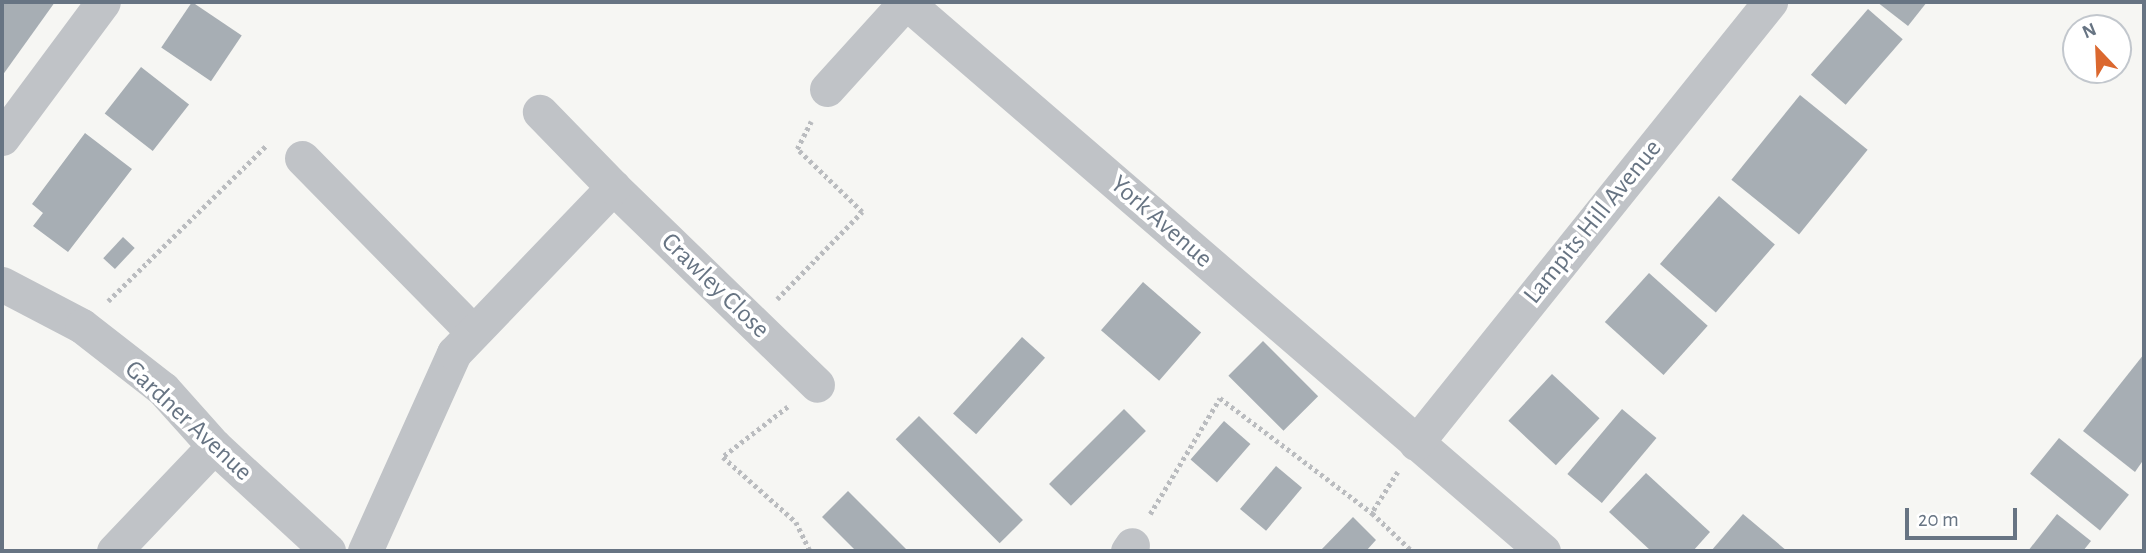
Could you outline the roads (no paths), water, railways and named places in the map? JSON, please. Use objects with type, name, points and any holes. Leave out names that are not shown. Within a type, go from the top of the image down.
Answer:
[{"type":"street","points":[[2,138],[103,2]]},
{"type":"street","points":[[827,89],[906,2]]},
{"type":"street","name":"York Avenue","points":[[906,2],[1543,551]]},
{"type":"street","name":"Lampits Hill Avenue","points":[[1416,443],[1770,2]]},
{"type":"street","name":"Crawley Close","points":[[540,112],[613,187],[817,385]]},
{"type":"street","points":[[302,158],[472,331]]},
{"type":"street","points":[[365,551],[440,379],[472,331],[613,187]]},
{"type":"street","name":"Gardner Avenue","points":[[2,284],[82,326],[163,389],[214,446],[328,551]]},
{"type":"street","points":[[114,551],[214,446]]}]
